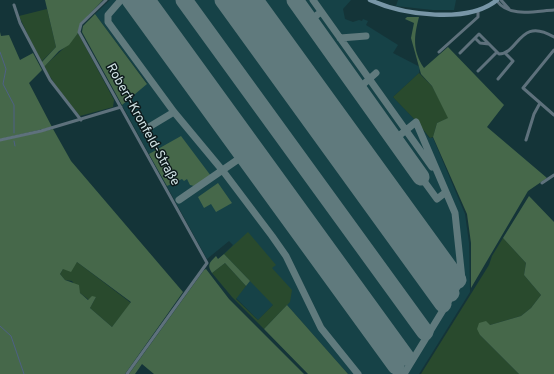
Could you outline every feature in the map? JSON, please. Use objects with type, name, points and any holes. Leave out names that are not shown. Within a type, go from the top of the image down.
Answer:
[{"type":"street","name":"Robert-Kronfeld-Straße","points":[[106,0],[81,24],[79,30],[206,264],[127,374]]},
{"type":"street","points":[[370,0],[388,7],[416,13],[456,13],[478,10],[497,0],[504,8],[515,12],[554,10]]},
{"type":"street","points":[[501,0],[510,10]]},
{"type":"street","points":[[14,5],[28,40],[52,84],[81,120]]},
{"type":"street","points":[[440,52],[478,17],[478,10]]},
{"type":"street","points":[[505,53],[531,31],[541,31],[554,36]]},
{"type":"street","points":[[460,53],[479,34],[497,52],[505,53],[513,61],[498,79]]},
{"type":"street","points":[[475,38],[480,43],[489,44]]},
{"type":"street","points":[[553,113],[523,88],[554,50]]},
{"type":"street","points":[[478,71],[497,52]]},
{"type":"street","points":[[526,140],[534,114],[540,103]]},
{"type":"street","points":[[0,140],[22,136],[81,120],[121,107]]},
{"type":"street","points":[[542,183],[554,175]]},
{"type":"shaded area","points":[[110,0],[351,0],[343,9],[345,19],[353,22],[359,20],[362,21],[363,19],[368,21],[366,25],[398,45],[393,53],[420,67],[419,73],[393,97],[417,122],[429,138],[433,138],[465,214],[469,243],[470,292],[419,374],[348,374],[287,305],[273,305],[258,320],[236,298],[250,281],[224,254],[233,245],[229,241],[207,259],[122,105],[147,83],[95,14]]},
{"type":"shaded area","points":[[398,0],[456,0],[454,10],[433,10],[396,6]]},
{"type":"green space","points":[[45,0],[103,0],[80,24],[78,33],[69,45],[59,51],[44,67],[41,63],[56,47]]},
{"type":"green space","points":[[47,9],[56,47],[41,62],[19,16]]},
{"type":"green space","points":[[95,14],[147,84],[122,105],[82,32],[83,26]]},
{"type":"green space","points":[[407,17],[419,17],[415,43],[417,55],[424,68],[448,47],[504,105],[487,127],[547,178],[528,191],[471,288],[471,243],[467,214],[433,137],[437,123],[448,118],[432,86],[421,74],[411,38],[414,23],[405,19]]},
{"type":"green space","points":[[0,32],[1,36],[9,35],[20,60],[33,53],[42,70],[29,83],[52,127],[0,139]]},
{"type":"green space","points":[[78,33],[114,100],[113,107],[80,116],[58,89],[44,67]]},
{"type":"green space","points":[[419,73],[432,86],[449,118],[437,123],[433,137],[430,138],[393,97]]},
{"type":"green space","points":[[53,129],[71,161],[183,292],[125,374],[0,374],[0,141]],"holes":[[[77,262],[131,302],[112,327],[90,308],[96,297],[92,296],[88,300],[80,293],[79,285],[65,280],[60,274],[63,269],[71,272]]]},
{"type":"green space","points":[[181,136],[211,176],[194,186],[190,185],[187,179],[184,181],[182,179],[167,186],[149,154]]},
{"type":"green space","points":[[218,183],[232,203],[216,212],[211,204],[204,208],[198,197]]},
{"type":"green space","points":[[529,196],[554,222],[554,374],[519,374],[480,335],[477,329],[479,323],[486,321],[490,325],[521,316],[531,308],[541,295],[524,275],[526,263],[503,238]]},
{"type":"green space","points":[[248,232],[276,265],[272,268],[292,290],[290,302],[264,329],[232,297],[212,273],[225,263],[246,286],[236,299],[258,320],[273,305],[224,254]]},
{"type":"green space","points":[[503,238],[526,263],[524,275],[541,295],[531,308],[521,316],[490,325],[480,335],[519,374],[421,374],[489,265],[492,256]]},
{"type":"green space","points":[[224,254],[250,281],[246,286],[225,263],[212,273],[209,266],[210,262],[216,256],[218,259]]},
{"type":"green space","points":[[77,262],[131,303],[112,327],[90,308],[96,297],[89,300],[80,293],[72,281],[65,280],[60,274],[63,269]]},
{"type":"green space","points":[[206,269],[229,299],[304,374],[154,374],[142,364],[135,374],[129,374]]},
{"type":"green space","points":[[287,305],[348,374],[308,374],[264,329]]},
{"type":"waterway","points":[[0,52],[6,69],[3,84],[14,105],[14,133]]},
{"type":"waterway","points":[[14,141],[15,146]]},
{"type":"waterway","points":[[0,326],[11,336],[24,374]]},
{"type":"taxiway","points":[[121,0],[108,15],[108,22],[174,112],[223,171],[272,236],[286,256],[321,328],[358,374]]},
{"type":"taxiway","points":[[313,0],[432,167]]},
{"type":"taxiway","points":[[309,21],[321,12]]},
{"type":"taxiway","points":[[340,38],[366,36]]},
{"type":"taxiway","points":[[184,75],[195,67]]},
{"type":"taxiway","points":[[358,89],[376,73]]},
{"type":"taxiway","points":[[144,130],[174,112]]},
{"type":"taxiway","points":[[395,139],[416,122],[455,213],[462,279],[404,374]]},
{"type":"taxiway","points":[[179,200],[243,156]]},
{"type":"taxiway","points":[[421,177],[437,199],[446,192]]},
{"type":"taxiway","points":[[397,240],[417,224]]},
{"type":"taxiway","points":[[339,287],[350,279]]},
{"type":"taxiway","points":[[396,366],[403,374]]},
{"type":"runway","points":[[130,0],[396,366]]},
{"type":"runway","points":[[147,0],[406,357]]},
{"type":"runway","points":[[184,0],[425,332]]},
{"type":"runway","points":[[223,0],[443,304]]},
{"type":"runway","points":[[240,0],[451,293]]},
{"type":"runway","points":[[255,0],[458,280]]},
{"type":"runway","points":[[295,0],[421,177]]}]
